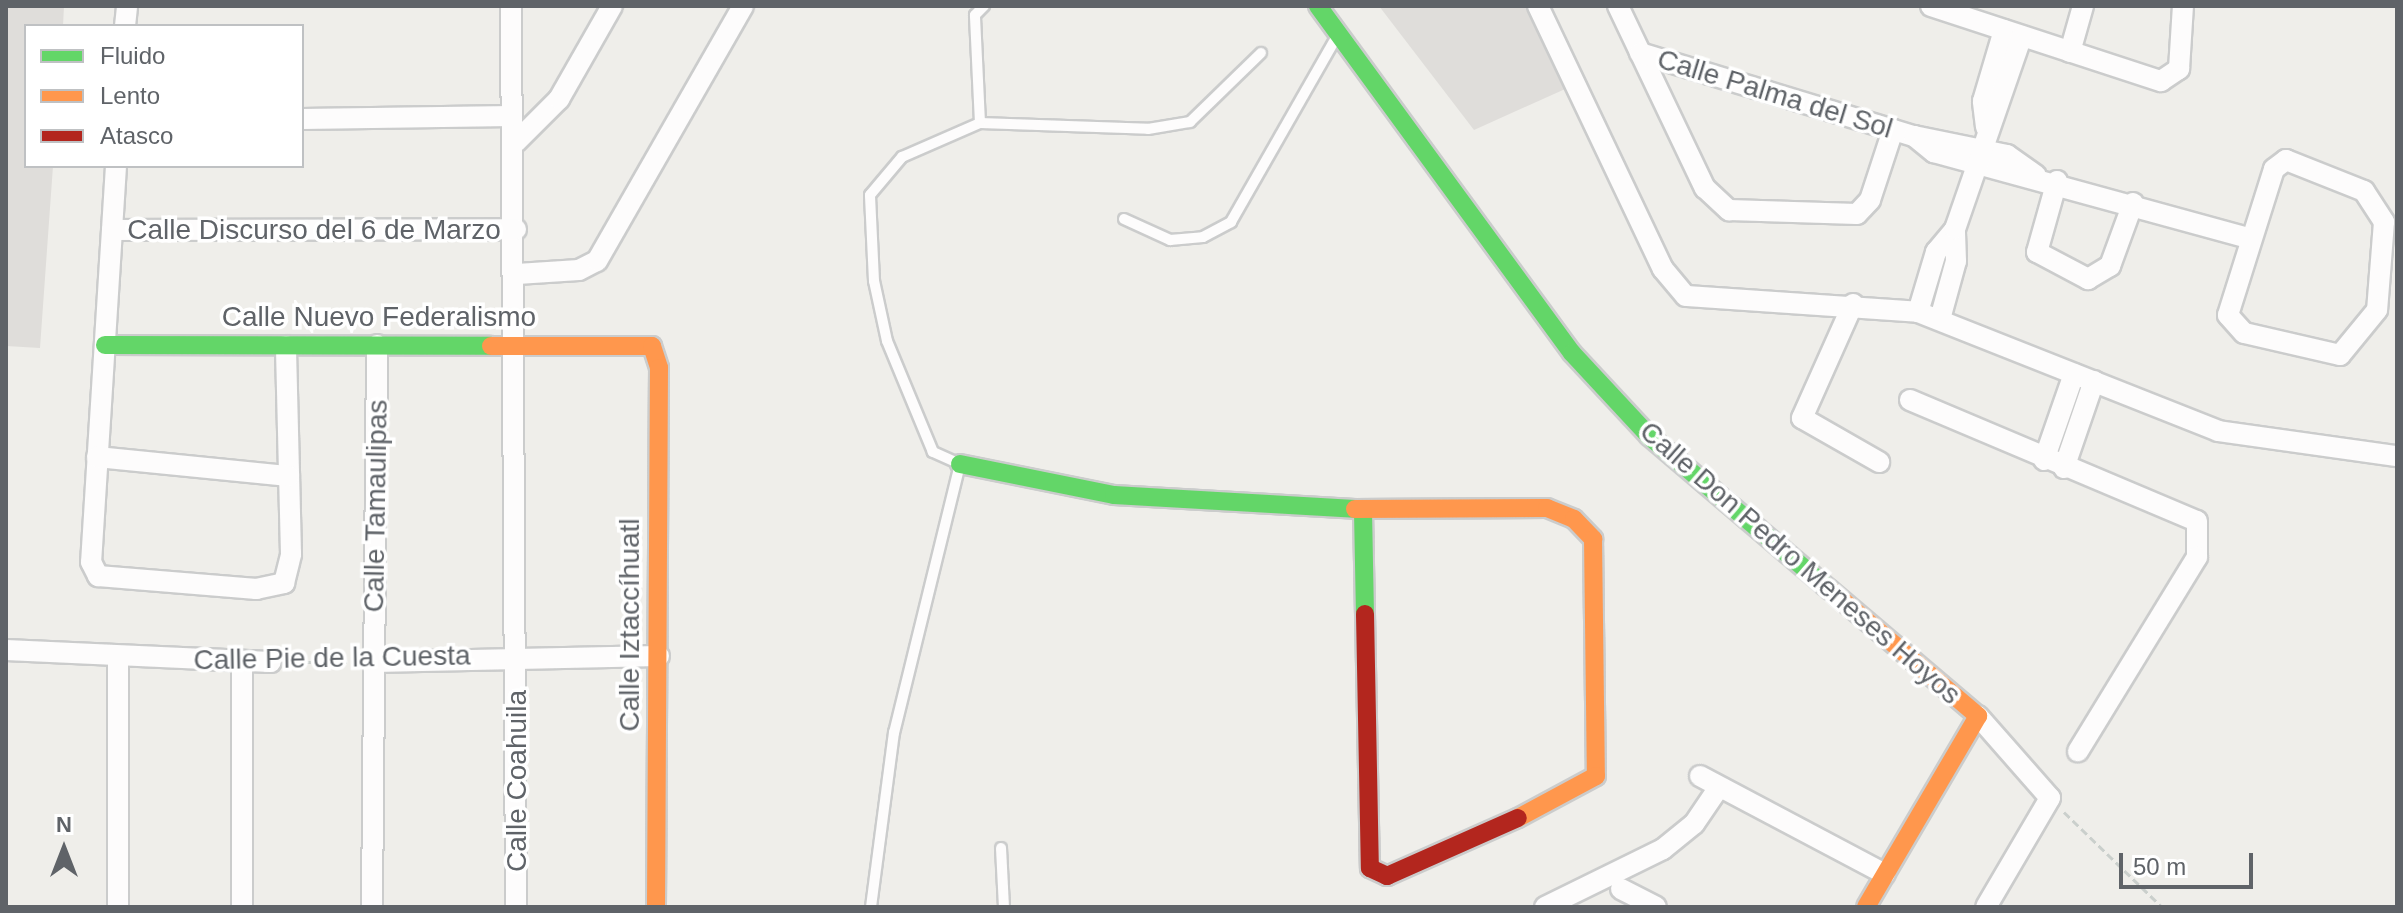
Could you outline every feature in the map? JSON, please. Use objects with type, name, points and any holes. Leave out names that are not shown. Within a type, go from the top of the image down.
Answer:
[{"type":"street","name":"Calle Coahuila","points":[[511,6],[517,274],[516,907]]},
{"type":"street","points":[[516,142],[559,99],[612,6]]},
{"type":"street","points":[[517,274],[579,270],[604,250],[743,6]]},
{"type":"street","name":"Calle Don Pedro Meneses Hoyos","points":[[1318,6],[1336,38],[1572,353],[1649,436],[1978,716],[2050,798]]},
{"type":"street","points":[[1538,6],[1676,289],[1712,303],[1853,304],[1918,312],[2218,431],[2397,456]]},
{"type":"street","name":"Calle Palma del Sol","points":[[1618,6],[1640,53],[2251,239]]},
{"type":"street","points":[[1931,6],[1955,10],[2153,80],[2168,81],[2179,69],[2183,6]]},
{"type":"street","points":[[2070,52],[2083,6]]},
{"type":"street","points":[[1940,319],[1956,261],[1955,229],[1986,127],[2003,103],[2013,33]]},
{"type":"street","points":[[1640,53],[1705,188],[1738,214],[1847,216],[1870,200],[1893,130]]},
{"type":"street","points":[[304,119],[512,116]]},
{"type":"street","points":[[2286,160],[2305,162],[2378,203],[2386,256],[2377,310],[2340,355],[2244,333],[2228,315],[2251,239],[2274,169],[2286,160]]},
{"type":"street","points":[[116,168],[92,570],[106,579],[256,589],[284,583],[291,554],[286,346]]},
{"type":"street","points":[[2057,181],[2037,252],[2043,261],[2088,279],[2110,266],[2133,203]]},
{"type":"street","name":"Calle Discurso del 6 de Marzo","points":[[112,230],[516,229]]},
{"type":"street","points":[[1918,312],[1936,252],[1955,229]]},
{"type":"street","points":[[1853,304],[1802,418],[1879,462]]},
{"type":"street","name":"Calle Nuevo Federalismo","points":[[105,345],[652,346]]},
{"type":"street","name":"Calle Tamaulipas","points":[[372,907],[377,345]]},
{"type":"street","name":"Calle Iztaccíhuatl","points":[[652,346],[659,368],[656,907]]},
{"type":"street","points":[[2044,460],[2084,378]]},
{"type":"street","points":[[2064,468],[2084,378]]},
{"type":"street","points":[[1910,400],[2044,460],[2183,510],[2197,521],[2201,540],[2078,751]]},
{"type":"street","points":[[97,457],[289,476]]},
{"type":"street","points":[[960,464],[1114,495],[1363,511],[1547,508],[1574,519],[1593,539],[1596,776],[1581,790],[1387,876],[1370,868],[1363,511]]},
{"type":"street","name":"Calle Pie de la Cuesta","points":[[6,650],[271,662]]},
{"type":"street","name":"Calle Pie de la Cuesta","points":[[374,662],[518,656],[659,656]]},
{"type":"street","points":[[118,657],[118,907]]},
{"type":"street","points":[[242,663],[242,907]]},
{"type":"street","points":[[1869,906],[1978,716]]},
{"type":"street","points":[[1700,776],[1717,790],[1885,874]]},
{"type":"street","points":[[1545,907],[1622,891],[1682,835],[1717,790]]},
{"type":"street","points":[[1986,907],[2050,798]]},
{"type":"street","points":[[1622,891],[1656,907]]},
{"type":"lane","points":[[980,123],[975,15],[984,6]]},
{"type":"lane","points":[[1124,219],[1170,240],[1203,237],[1231,222],[1336,38]]},
{"type":"lane","points":[[871,907],[891,747],[960,464],[933,452],[887,341],[874,281],[870,195],[902,157],[980,123],[1148,129],[1190,122],[1261,53]]},
{"type":"lane","points":[[1001,848],[1004,907]]},
{"type":"path","name":"Calle Pie de la Cuesta","points":[[271,662],[374,662]]},
{"type":"path","points":[[2050,798],[2162,907]]},
{"type":"shaded area","points":[[6,6],[64,6],[63,24],[24,24],[24,168],[53,168],[40,348],[6,346]]},
{"type":"shaded area","points":[[1379,6],[1546,6],[1583,81],[1474,130]]},
{"type":"traffic: fast","points":[[1318,6],[1572,353],[1649,436],[1829,589]]},
{"type":"traffic: fast","points":[[105,345],[491,346]]},
{"type":"traffic: fast","points":[[960,464],[1114,495],[1355,509]]},
{"type":"traffic: fast","points":[[1363,511],[1365,614]]},
{"type":"traffic: slow","points":[[491,346],[652,346],[659,368],[656,907]]},
{"type":"traffic: slow","points":[[1355,509],[1547,508],[1574,519],[1593,539],[1596,776],[1518,818]]},
{"type":"traffic: slow","points":[[1829,589],[1978,716],[1866,907]]},
{"type":"traffic: jam","points":[[1365,614],[1370,868],[1387,876],[1518,818]]}]
